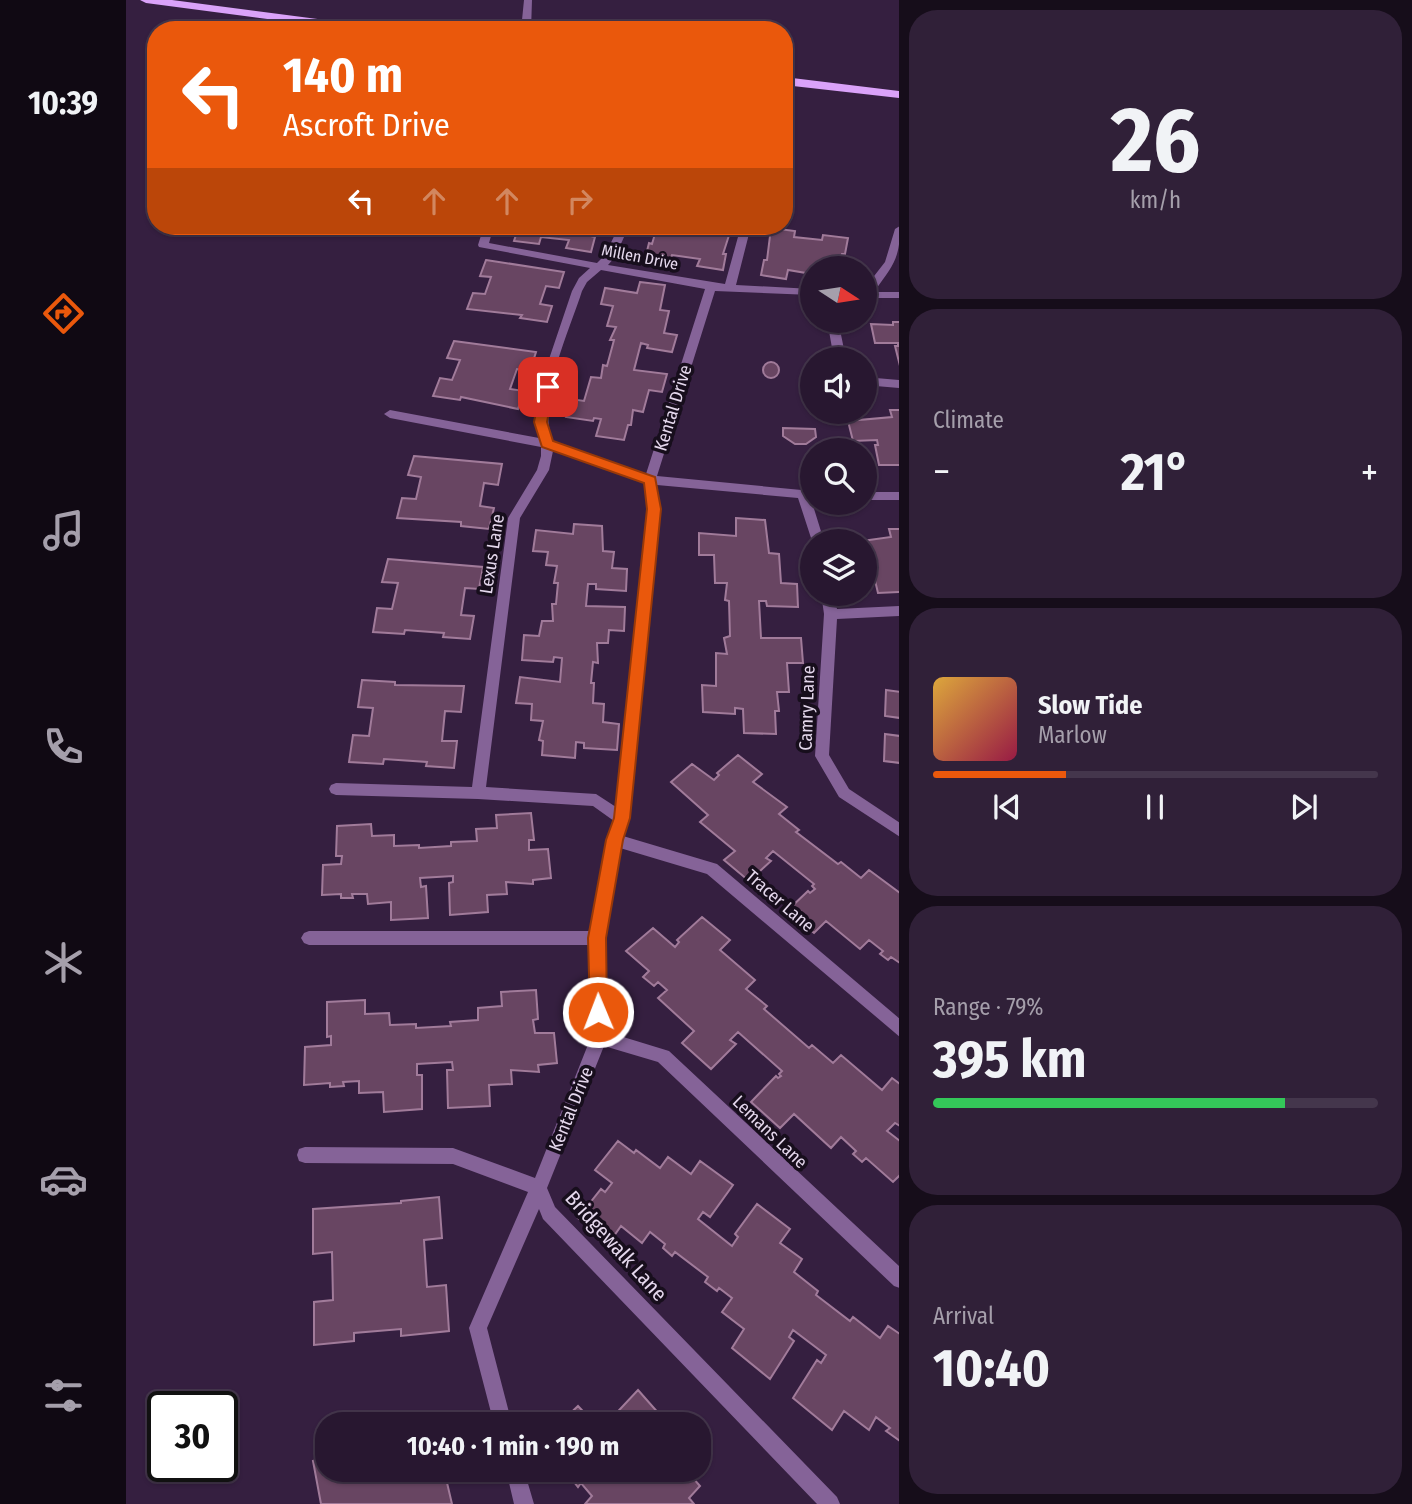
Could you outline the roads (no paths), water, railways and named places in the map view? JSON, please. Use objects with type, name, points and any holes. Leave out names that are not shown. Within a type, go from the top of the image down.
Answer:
[{"type":"main road","points":[[146,0],[309,21]]},
{"type":"main road","points":[[793,82],[899,95]]},
{"type":"street","points":[[527,21],[528,0]]},
{"type":"street","points":[[877,279],[890,262],[899,229]]},
{"type":"street","name":"Millen Drive","points":[[486,235],[483,245],[711,287],[800,291]]},
{"type":"street","name":"Lexus Lane","points":[[478,793],[512,530],[518,509],[547,461],[547,444],[540,422],[548,387],[577,291],[583,280],[610,257],[620,235]]},
{"type":"street","points":[[730,288],[744,235]]},
{"type":"street","name":"Kental Drive","points":[[500,1412],[478,1328],[539,1188],[599,1037],[597,938],[614,840],[622,818],[654,509],[650,480],[711,287]]},
{"type":"street","points":[[877,295],[899,295]]},
{"type":"street","points":[[877,382],[899,384]]},
{"type":"street","points":[[390,414],[547,444],[650,480],[800,494]]},
{"type":"street","points":[[877,496],[899,496]]},
{"type":"street","name":"Camry Lane","points":[[829,606],[822,756],[844,793],[899,831]]},
{"type":"street","points":[[831,614],[899,611]]},
{"type":"street","points":[[336,789],[596,800],[622,818]]},
{"type":"street","name":"Tracer Lane","points":[[614,840],[712,869],[899,1030]]},
{"type":"street","points":[[309,938],[597,938]]},
{"type":"street","name":"Lemans Lane","points":[[599,1037],[663,1056],[899,1280]]},
{"type":"street","name":"Bridgewalk Lane","points":[[305,1155],[453,1156],[539,1188],[550,1213],[830,1504]]},
{"type":"street","points":[[518,1482],[524,1504]]}]
